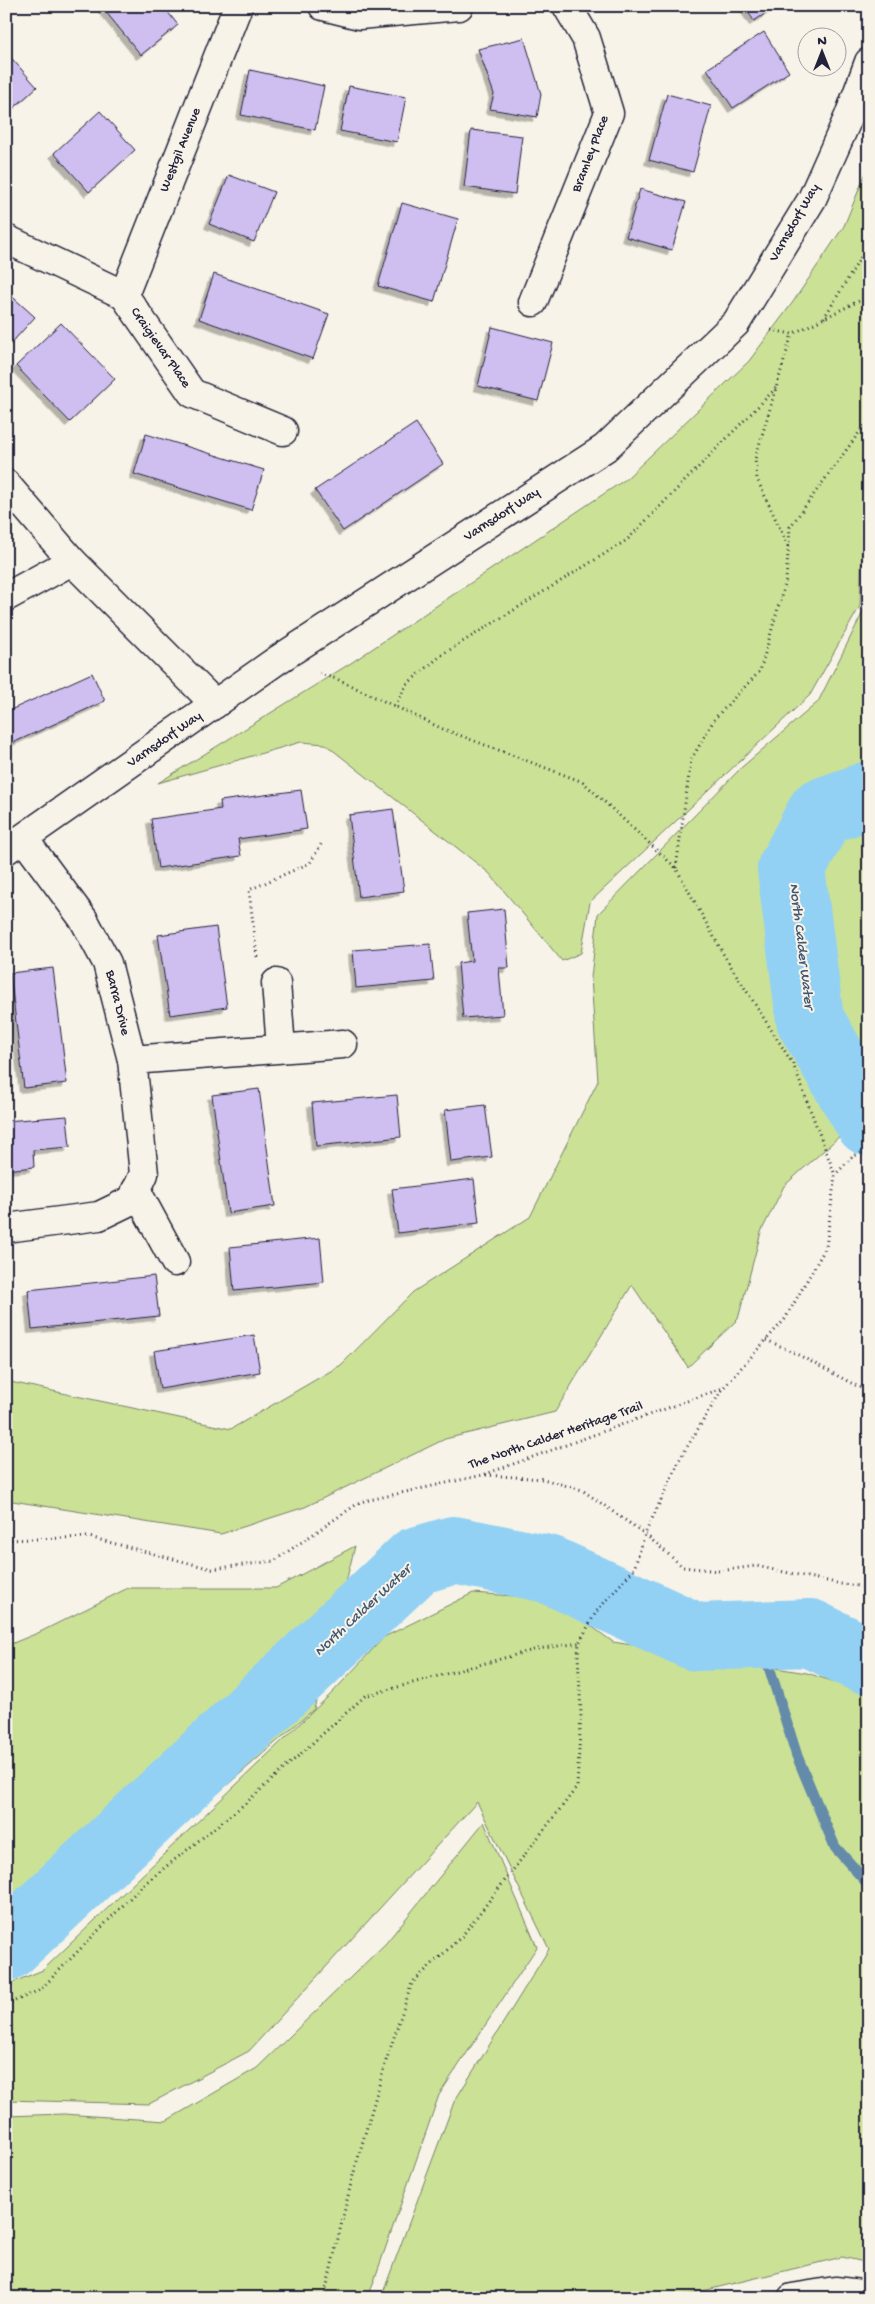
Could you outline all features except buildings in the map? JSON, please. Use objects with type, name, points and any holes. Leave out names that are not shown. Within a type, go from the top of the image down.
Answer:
[{"type":"street","name":"Westgil Avenue","points":[[124,295],[238,6]]},
{"type":"street","points":[[323,6],[359,15],[459,6]]},
{"type":"street","name":"Bramley Place","points":[[533,302],[609,113],[586,38],[567,6]]},
{"type":"street","name":"Varnsdorf Way","points":[[15,844],[276,661],[605,448],[736,323],[812,199],[849,116],[869,62]]},
{"type":"street","points":[[6,240],[124,295]]},
{"type":"street","name":"Craigievar Place","points":[[124,295],[192,393],[283,431]]},
{"type":"street","points":[[6,484],[72,561],[215,704]]},
{"type":"street","points":[[6,597],[72,561]]},
{"type":"street","name":"Barra Drive","points":[[6,1228],[98,1216],[132,1200],[144,1174],[132,1060],[107,963],[84,920],[15,844]]},
{"type":"street","points":[[276,983],[281,1048]]},
{"type":"street","points":[[132,1060],[343,1044]]},
{"type":"street","points":[[136,1190],[174,1262]]},
{"type":"street","points":[[792,2298],[835,2291],[869,2295]]},
{"type":"path","points":[[824,319],[869,244]]},
{"type":"path","points":[[736,323],[792,334],[869,296]]},
{"type":"path","points":[[788,547],[757,480],[755,459],[792,334]]},
{"type":"path","points":[[395,706],[407,684],[443,654],[627,540],[776,388]]},
{"type":"path","points":[[676,868],[692,760],[716,718],[760,671],[786,580],[790,527],[869,419]]},
{"type":"path","points":[[276,661],[337,679],[443,729],[583,782],[676,868],[725,957],[793,1064],[835,1175],[852,1157],[869,1149]]},
{"type":"path","points":[[276,983],[258,964],[249,890],[310,863],[323,841]]},
{"type":"path","name":"The North Calder Heritage Trail","points":[[6,1540],[89,1538],[212,1570],[274,1561],[360,1502],[483,1475],[722,1388],[786,1319],[826,1246],[835,1175]]},
{"type":"path","points":[[766,1340],[800,1355],[821,1368],[869,1392]]},
{"type":"path","points":[[324,2298],[352,2179],[386,2061],[412,1983],[462,1936],[577,1788],[581,1713],[578,1655],[580,1643],[596,1612],[634,1569],[645,1534],[680,1457],[722,1388]]},
{"type":"path","points":[[483,1475],[543,1479],[582,1490],[645,1534],[683,1567],[719,1571],[756,1566],[841,1584],[869,1587]]},
{"type":"path","points":[[6,2005],[40,1990],[143,1886],[247,1802],[365,1696],[537,1649],[580,1643]]},
{"type":"green space","points":[[869,165],[869,480],[864,488],[860,606],[810,695],[590,902],[581,953],[562,961],[489,873],[325,744],[301,742],[158,783],[351,663],[626,479],[749,361],[793,302],[844,226]]},
{"type":"green space","points":[[869,585],[869,1110],[784,1186],[761,1232],[738,1319],[688,1367],[632,1285],[555,1412],[445,1439],[305,1507],[221,1534],[6,1500],[6,1381],[231,1429],[341,1365],[413,1292],[530,1217],[598,1081],[591,978],[598,914],[742,767],[818,702],[867,604]]},
{"type":"green space","points":[[355,1546],[314,1709],[17,1969],[6,1972],[6,1646],[40,1632],[128,1588],[276,1588]]},
{"type":"green space","points":[[473,1593],[554,1599],[613,1642],[807,1673],[869,1693],[869,2263],[842,2257],[674,2298],[381,2298],[454,2102],[549,1949],[477,1802],[249,2051],[149,2104],[6,2100],[6,1985],[43,1970],[332,1693],[384,1637]]},
{"type":"green space","points":[[484,1822],[537,1947],[439,2095],[368,2298],[6,2298],[6,2116],[64,2114],[166,2121],[257,2068],[386,1943]]},
{"type":"waterway","name":"North Calder Water","points":[[869,795],[821,812],[791,869],[810,1020],[869,1122]]},
{"type":"waterway","name":"North Calder Water","points":[[6,1947],[416,1561],[454,1550],[548,1569],[696,1637],[810,1633],[863,1659],[869,1656]]},
{"type":"waterway","points":[[759,1635],[797,1756],[835,1847],[869,1885]]}]
